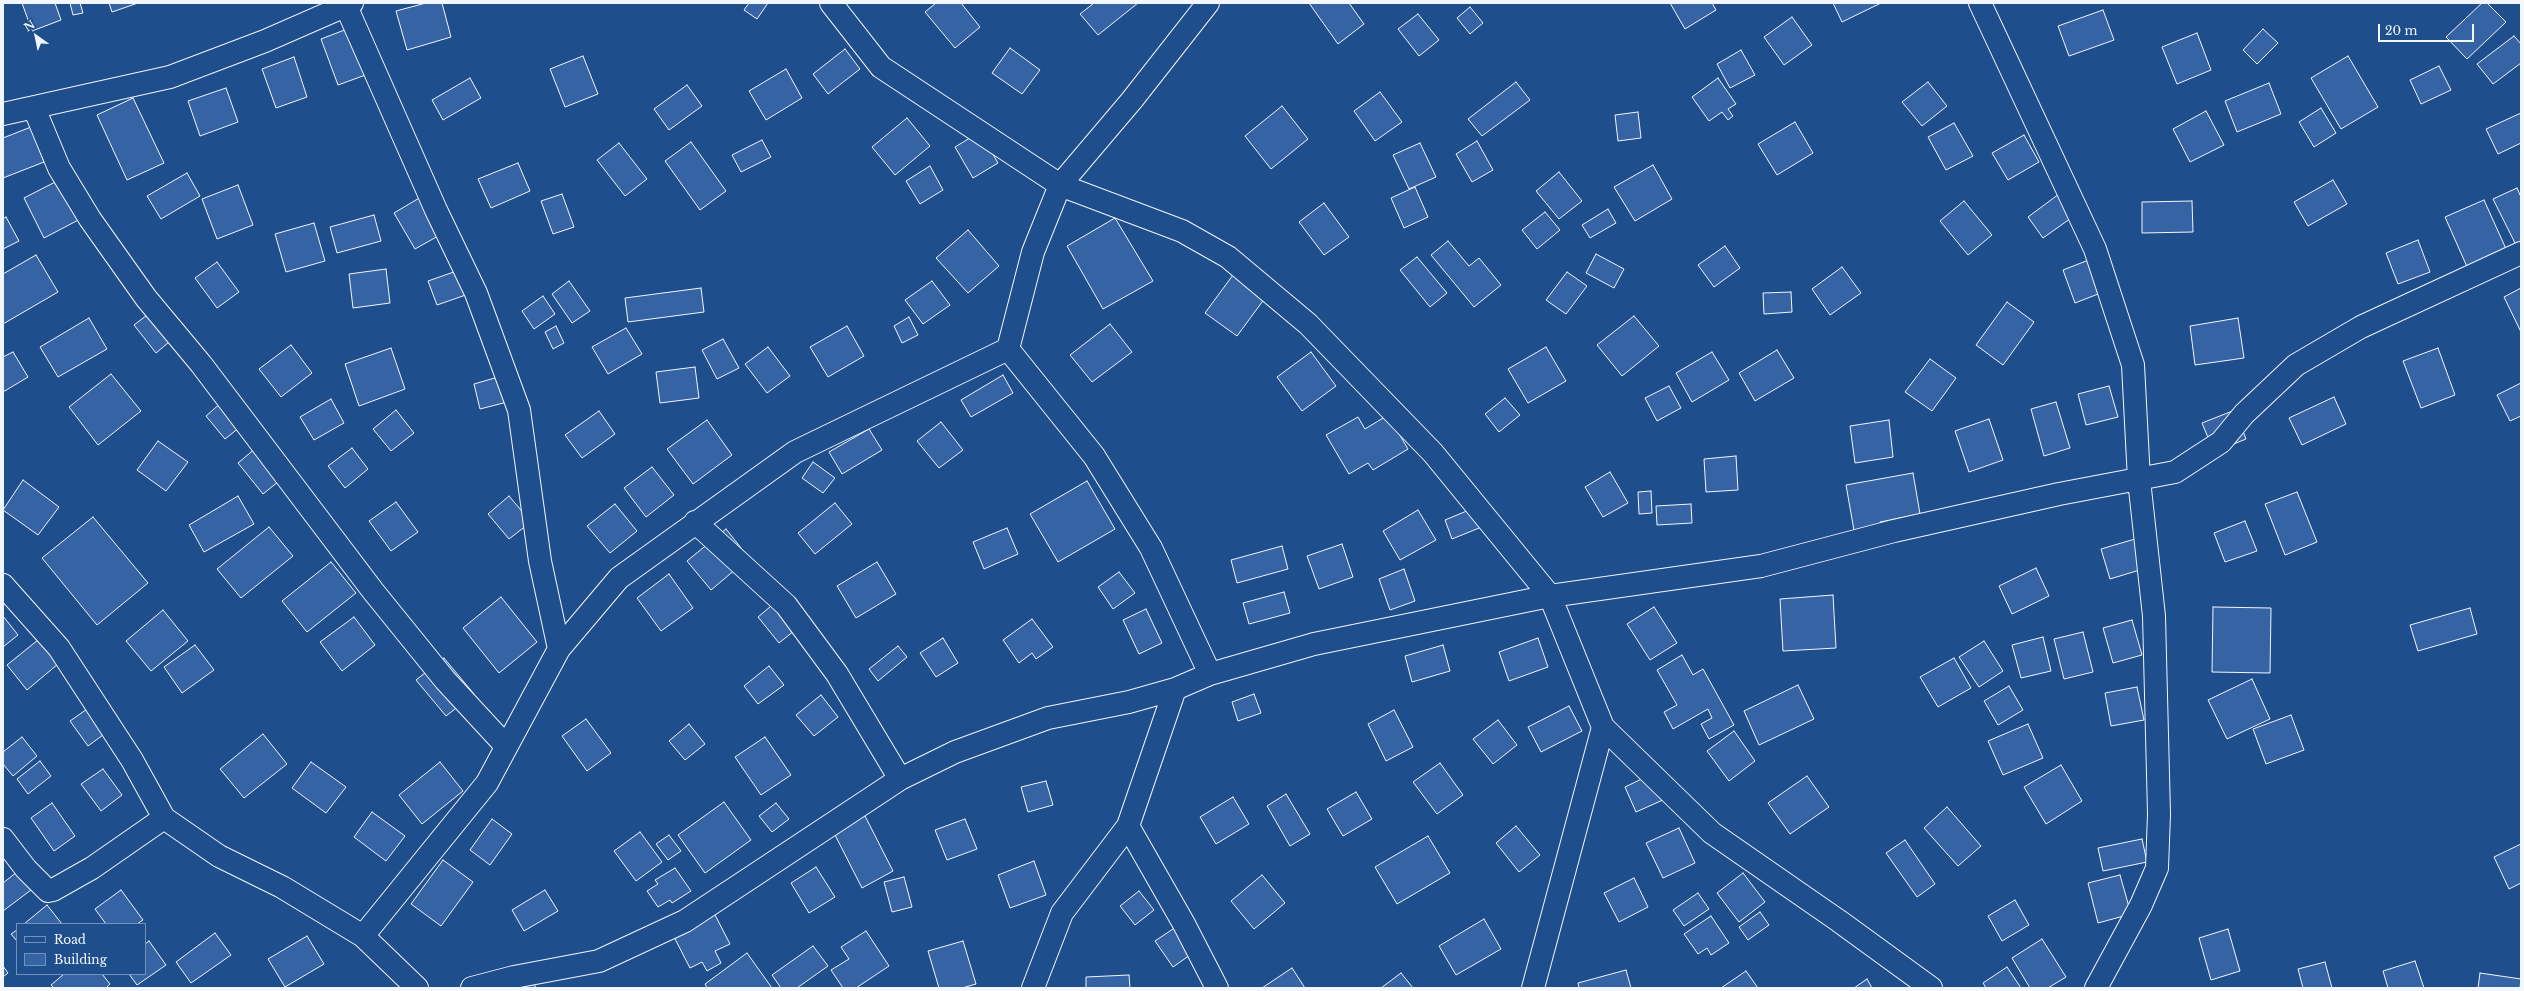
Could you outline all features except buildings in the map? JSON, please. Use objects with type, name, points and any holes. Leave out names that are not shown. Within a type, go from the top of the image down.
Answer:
[{"type":"street","points":[[831,3],[881,67],[1060,185],[1182,231],[1228,257],[1308,324],[1433,454],[1550,596],[1603,727],[1712,833],[1839,921],[1931,988]]},
{"type":"street","points":[[363,936],[488,783],[506,746],[559,649],[619,578],[795,452],[1008,349],[1033,252],[1060,185],[1132,100],[1208,3]]},
{"type":"street","points":[[1980,3],[2098,256],[2133,364],[2139,480],[2154,616],[2158,814],[2157,868],[2141,905],[2096,988]]},
{"type":"street","points":[[3,114],[170,77],[265,41],[349,4],[429,195],[476,293],[519,410],[540,561],[559,649]]},
{"type":"street","points":[[34,108],[59,168],[90,219],[146,298],[201,364],[373,591],[445,680],[506,746]]},
{"type":"street","points":[[472,988],[514,977],[599,961],[686,921],[900,779],[955,752],[1048,718],[1128,702],[1175,689],[1210,674],[1314,644],[1550,596],[1761,566],[1902,529],[2058,494],[2139,480],[2175,472],[2221,442],[2244,414],[2296,365],[2361,328],[2521,253]]},
{"type":"street","points":[[1008,349],[1094,456],[1151,548],[1210,674]]},
{"type":"street","points":[[696,522],[786,605],[837,674],[900,779]]},
{"type":"street","points":[[3,585],[59,648],[132,760],[164,818],[219,856],[282,887],[363,936],[417,988]]},
{"type":"street","points":[[1033,988],[1062,913],[1128,826],[1175,689]]},
{"type":"street","points":[[1533,988],[1603,727]]},
{"type":"street","points":[[3,839],[26,869],[48,891],[53,890],[92,868],[164,818]]},
{"type":"street","points":[[1128,826],[1184,924],[1217,988]]}]
